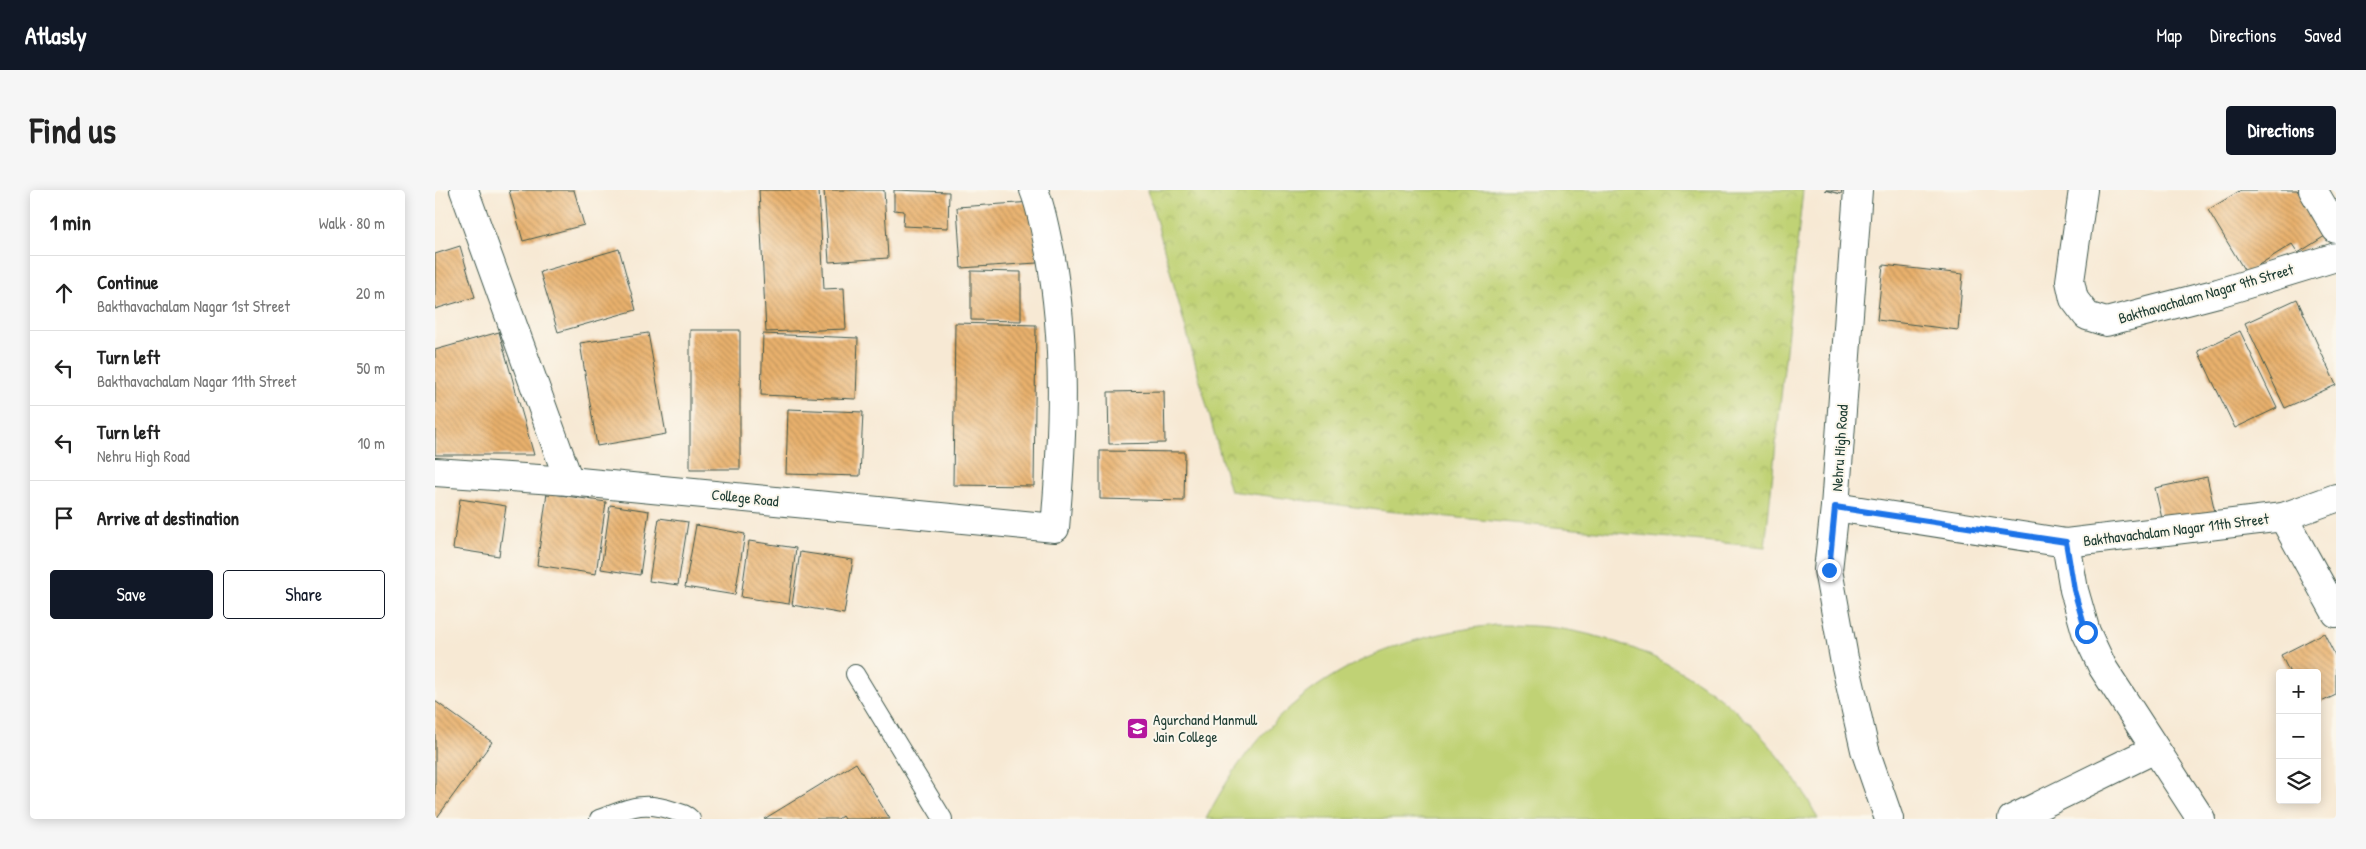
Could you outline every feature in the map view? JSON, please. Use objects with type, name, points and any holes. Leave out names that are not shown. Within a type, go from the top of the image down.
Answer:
[{"type":"street","points":[[464,190],[569,481]]},
{"type":"street","name":"College Road","points":[[435,472],[569,481],[1055,528],[1063,440],[1061,342],[1053,271],[1041,206],[1033,190]]},
{"type":"street","name":"Nehru High Road","points":[[1858,190],[1829,570],[1844,658],[1865,750],[1889,819]]},
{"type":"street","name":"Bakthavachalam Nagar 9th Street","points":[[2083,190],[2070,281],[2074,299],[2087,316],[2106,322],[2218,293],[2336,257]]},
{"type":"street","points":[[2313,190],[2336,229]]},
{"type":"street","name":"Bakthavachalam Nagar 11th Street","points":[[1835,507],[2066,542],[2283,517],[2336,498]]},
{"type":"street","points":[[2283,517],[2336,613]]},
{"type":"street","points":[[2066,542],[2074,590],[2086,632],[2103,668],[2201,819]]},
{"type":"street","points":[[2012,819],[2155,750]]},
{"type":"lane","points":[[855,674],[943,819]]},
{"type":"lane","points":[[599,819],[638,805],[660,806],[687,815],[691,819]]},
{"type":"green space","points":[[1148,190],[1803,190],[1765,547],[1386,511],[1230,491]]},
{"type":"green space","points":[[1495,625],[1558,628],[1617,642],[1653,657],[1688,676],[1720,698],[1749,723],[1775,752],[1799,784],[1818,819],[1206,819],[1231,776],[1258,739],[1289,708],[1323,682],[1361,661],[1402,644],[1447,633]]},
{"type":"building","points":[[509,190],[574,190],[584,225],[523,241]]},
{"type":"building","points":[[759,190],[819,190],[824,289],[844,288],[846,329],[766,332]]},
{"type":"building","points":[[824,190],[884,190],[888,258],[829,262]]},
{"type":"building","points":[[894,190],[949,192],[948,228],[903,226],[904,211],[894,210]]},
{"type":"building","points":[[1825,190],[1842,190],[1841,194]]},
{"type":"building","points":[[2241,190],[2297,190],[2325,236],[2298,253],[2292,244],[2246,273],[2208,210]]},
{"type":"building","points":[[1033,202],[1037,263],[961,268],[957,207]]},
{"type":"building","points":[[460,246],[475,297],[435,309],[435,254]]},
{"type":"building","points":[[619,249],[636,310],[558,332],[540,272]]},
{"type":"building","points":[[1883,265],[1963,274],[1958,330],[1877,320]]},
{"type":"building","points":[[971,271],[1021,272],[1021,321],[971,320]]},
{"type":"building","points":[[2297,299],[2336,385],[2285,408],[2245,323]]},
{"type":"building","points":[[955,323],[1036,325],[1034,486],[953,485]]},
{"type":"building","points":[[690,330],[740,330],[740,469],[690,469]]},
{"type":"building","points":[[2240,331],[2277,408],[2235,428],[2198,351]]},
{"type":"building","points":[[499,332],[534,455],[435,455],[435,350]]},
{"type":"building","points":[[648,333],[666,434],[597,446],[580,343]]},
{"type":"building","points":[[763,334],[858,338],[856,399],[761,395]]},
{"type":"building","points":[[1164,391],[1165,443],[1109,444],[1108,392]]},
{"type":"building","points":[[788,409],[863,412],[860,476],[786,474]]},
{"type":"building","points":[[1100,451],[1185,452],[1184,501],[1100,499]]},
{"type":"building","points":[[2207,477],[2215,512],[2163,523],[2155,488]]},
{"type":"building","points":[[547,493],[606,502],[596,574],[537,565]]},
{"type":"building","points":[[460,499],[506,506],[499,556],[453,549]]},
{"type":"building","points":[[610,505],[649,511],[640,575],[601,569]]},
{"type":"building","points":[[659,518],[688,522],[678,585],[649,581]]},
{"type":"building","points":[[696,525],[745,534],[735,595],[685,587]]},
{"type":"building","points":[[749,541],[796,548],[789,604],[741,597]]},
{"type":"building","points":[[800,552],[853,560],[844,614],[792,605]]},
{"type":"building","points":[[2324,633],[2336,657],[2336,695],[2321,702],[2321,669],[2288,669],[2281,655]]},
{"type":"building","points":[[435,701],[492,742],[436,819],[435,819]]},
{"type":"building","points":[[856,763],[890,819],[844,819],[842,816],[838,819],[764,819]]},
{"type":"place","name":"Agurchand Manmull Jain College","points":[[1137,729]]},
{"type":"route","points":[[1829,570],[1835,507],[2066,542],[2074,590],[2086,632]]}]
